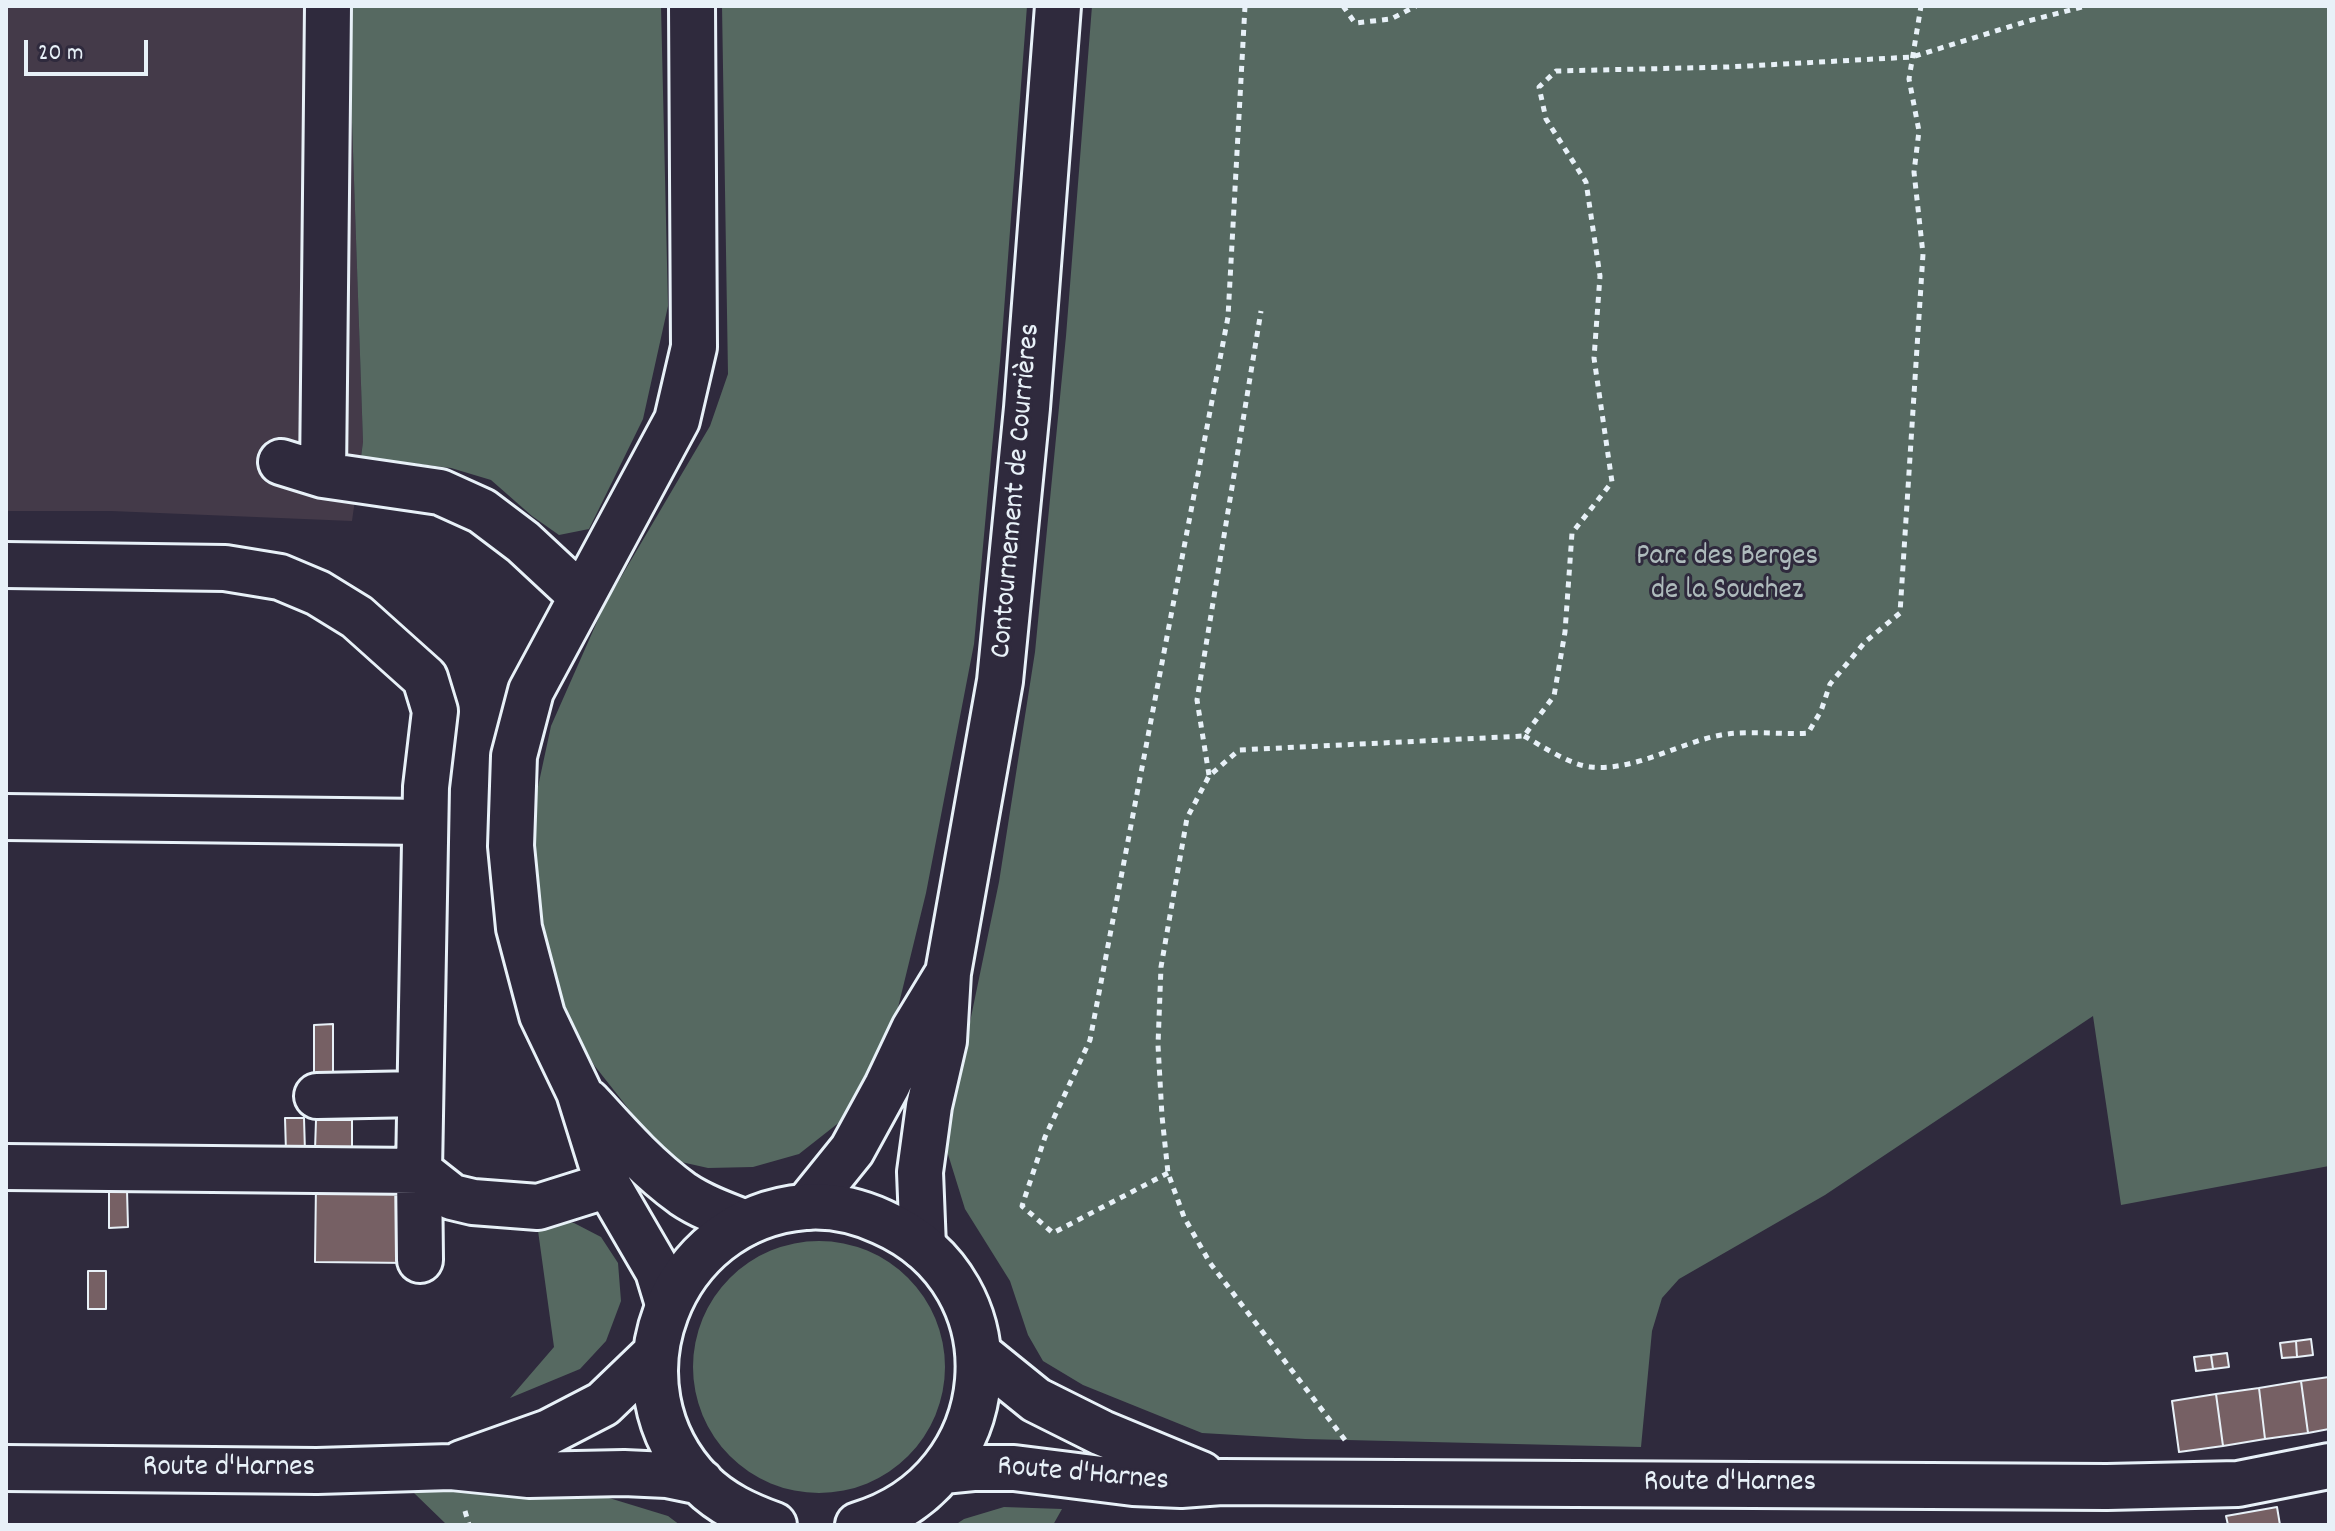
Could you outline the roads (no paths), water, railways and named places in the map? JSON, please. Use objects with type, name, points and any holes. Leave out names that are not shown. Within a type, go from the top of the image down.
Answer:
[{"type":"street","points":[[323,475],[328,6]]},
{"type":"street","points":[[668,1304],[658,1271],[608,1185],[579,1092],[542,1015],[519,928],[511,846],[514,756],[531,691],[677,420],[694,347],[692,6]]},
{"type":"street","name":"Contournement de Courrières","points":[[923,1247],[920,1172],[929,1106],[944,1041],[948,973],[1000,681],[1027,408],[1058,6]]},
{"type":"street","points":[[281,462],[323,475],[440,492],[482,511],[523,542],[581,596]]},
{"type":"street","points":[[6,565],[225,568],[280,577],[318,593],[357,617],[425,678],[435,711],[425,822],[420,1260]]},
{"type":"street","points":[[6,817],[425,822]]},
{"type":"street","name":"Contournement de Courrières","points":[[806,1207],[852,1150],[914,1029],[948,973]]},
{"type":"street","points":[[579,1092],[635,1153],[684,1195],[746,1223]]},
{"type":"street","points":[[317,1096],[420,1094]]},
{"type":"street","points":[[6,1167],[419,1171],[452,1197],[473,1202],[538,1207],[608,1185]]},
{"type":"street","points":[[755,1521],[721,1500],[679,1455],[664,1423],[656,1389],[655,1354],[659,1329],[668,1304],[687,1271],[713,1244],[746,1223],[775,1212],[806,1207],[838,1208],[898,1228],[945,1269],[973,1323],[978,1353],[978,1385],[972,1415],[960,1445],[943,1471],[914,1499],[870,1523]]},
{"type":"street","name":"Route d'Harnes","points":[[978,1353],[1036,1400],[1102,1433],[1222,1482]]},
{"type":"street","name":"Route d'Harnes","points":[[451,1467],[549,1432],[603,1404],[655,1354]]},
{"type":"street","name":"Route d'Harnes","points":[[943,1471],[1014,1468],[1133,1483],[1181,1485],[1222,1482],[2107,1487],[2238,1484],[2329,1466]]},
{"type":"street","name":"Route d'Harnes","points":[[6,1468],[317,1471],[451,1467],[529,1475],[667,1475],[701,1482]]},
{"type":"park label","name":"Parc des Berges de la Souchez","points":[[1727,576]]}]
